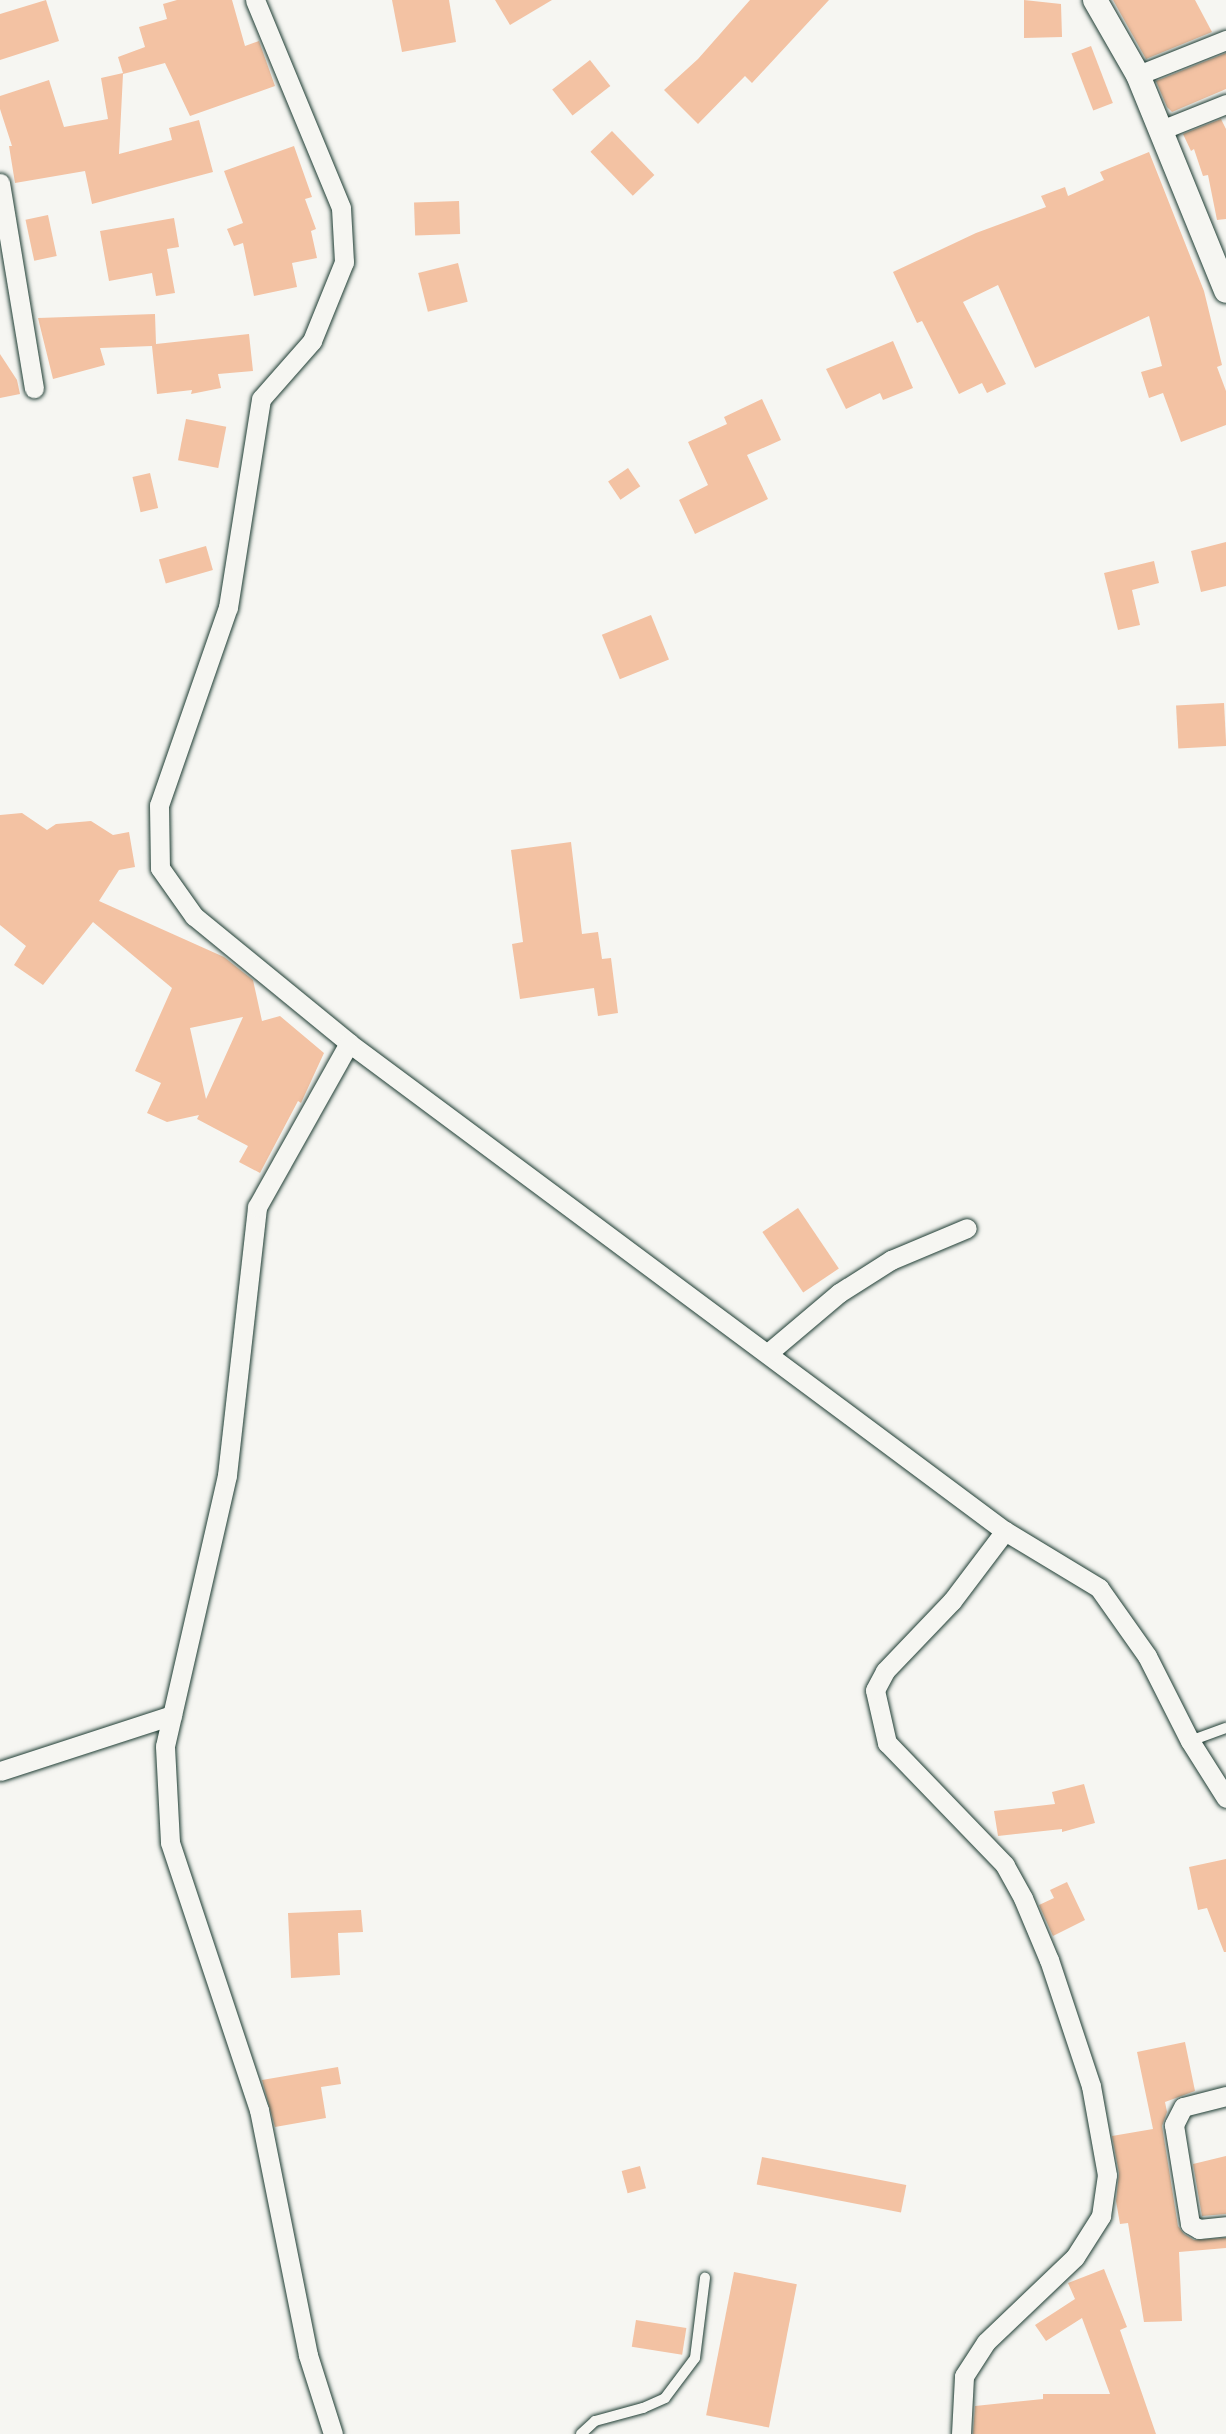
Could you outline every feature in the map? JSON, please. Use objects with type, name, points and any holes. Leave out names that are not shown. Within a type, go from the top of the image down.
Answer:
[{"type":"street","points":[[255,0],[341,208],[344,262],[312,341],[261,399],[228,607],[159,805],[160,868],[194,916],[349,1043],[1006,1531],[1099,1588],[1147,1656],[1190,1741],[1226,1798]]},
{"type":"street","points":[[1096,0],[1138,75],[1224,282]]},
{"type":"street","points":[[1138,75],[1226,40]]},
{"type":"street","points":[[1161,130],[1226,104]]},
{"type":"street","points":[[0,183],[34,388]]},
{"type":"street","points":[[333,2434],[308,2355],[259,2110],[170,1842],[165,1746],[227,1475],[257,1207],[349,1043]]},
{"type":"street","points":[[768,1353],[849,1287],[891,1260],[967,1228]]},
{"type":"street","points":[[961,2434],[964,2376],[986,2342],[1075,2257],[1101,2216],[1107,2175],[1091,2086],[1049,1960],[1023,1898],[1006,1865],[887,1743],[875,1690],[885,1671],[952,1601],[1006,1531]]},
{"type":"street","points":[[0,1771],[172,1715]]},
{"type":"street","points":[[1226,2096],[1183,2106],[1174,2124],[1190,2224],[1199,2229],[1226,2226]]},
{"type":"lane","points":[[1190,1741],[1226,1728]]},
{"type":"lane","points":[[580,2434],[595,2421],[665,2398],[695,2358],[705,2278]]},
{"type":"building","points":[[46,0],[59,41],[0,60],[0,14]]},
{"type":"building","points":[[177,0],[232,0],[245,46],[259,41],[275,86],[190,116],[165,63],[123,74],[119,154],[172,140],[169,128],[199,120],[213,172],[92,204],[85,171],[15,183],[9,146],[12,146],[0,109],[0,96],[49,80],[64,127],[108,119],[101,78],[123,73],[118,57],[145,47],[139,27],[167,19],[163,4]]},
{"type":"building","points":[[392,0],[449,0],[456,42],[402,52]]},
{"type":"building","points":[[495,0],[552,0],[510,25]]},
{"type":"building","points":[[750,0],[829,0],[752,83],[745,76],[698,124],[664,90],[698,59]]},
{"type":"building","points":[[1024,0],[1061,4],[1062,37],[1024,38]]},
{"type":"building","points":[[1113,0],[1195,0],[1212,32],[1146,59]]},
{"type":"building","points":[[1091,46],[1113,103],[1093,110],[1071,54]]},
{"type":"building","points":[[1226,53],[1226,89],[1172,112],[1167,107],[1156,81]]},
{"type":"building","points":[[590,60],[610,86],[572,116],[552,90]]},
{"type":"building","points":[[1221,119],[1226,129],[1226,219],[1217,220],[1208,175],[1203,176],[1194,149],[1191,151],[1183,134]]},
{"type":"building","points":[[612,131],[654,175],[633,196],[590,152]]},
{"type":"building","points":[[294,146],[312,197],[305,199],[316,229],[311,231],[317,258],[292,263],[297,287],[254,296],[243,243],[234,246],[227,229],[243,223],[224,171]]},
{"type":"building","points":[[1149,152],[1204,291],[1222,365],[1217,367],[1226,391],[1226,425],[1181,442],[1163,393],[1149,398],[1141,372],[1162,366],[1149,316],[1035,368],[998,285],[963,302],[1006,384],[987,393],[982,383],[959,394],[922,321],[917,323],[893,272],[976,233],[1046,207],[1041,196],[1065,187],[1068,196],[1104,180],[1100,172]]},
{"type":"building","points":[[459,201],[460,234],[415,236],[414,203]]},
{"type":"building","points":[[48,215],[57,256],[34,261],[26,220]]},
{"type":"building","points":[[174,218],[179,247],[167,249],[175,293],[156,296],[152,273],[109,281],[100,231]]},
{"type":"building","points":[[458,263],[468,302],[428,312],[418,273]]},
{"type":"building","points":[[155,314],[156,344],[249,334],[253,371],[218,374],[221,388],[191,394],[192,390],[157,394],[152,346],[100,348],[105,365],[53,379],[38,318]]},
{"type":"building","points":[[893,341],[913,388],[883,400],[880,393],[846,409],[826,369]]},
{"type":"building","points":[[0,354],[17,380],[20,394],[0,398]]},
{"type":"building","points":[[762,399],[781,440],[747,455],[768,499],[695,534],[679,500],[708,485],[688,442],[727,424],[724,417]]},
{"type":"building","points":[[186,419],[226,427],[218,468],[178,460]]},
{"type":"building","points":[[628,468],[640,486],[620,500],[608,481]]},
{"type":"building","points":[[150,473],[158,508],[141,512],[132,477]]},
{"type":"building","points":[[1226,542],[1226,586],[1201,592],[1191,551]]},
{"type":"building","points":[[206,546],[213,570],[166,584],[159,560]]},
{"type":"building","points":[[1154,561],[1159,583],[1132,590],[1140,625],[1118,630],[1104,573]]},
{"type":"building","points":[[651,615],[669,660],[620,679],[602,635]]},
{"type":"building","points":[[1224,703],[1226,746],[1178,748],[1176,706]]},
{"type":"building","points":[[22,813],[47,830],[56,824],[91,821],[113,835],[129,832],[135,867],[119,870],[99,901],[224,957],[253,980],[262,1021],[280,1016],[324,1053],[301,1103],[298,1101],[260,1173],[239,1162],[248,1146],[197,1119],[199,1115],[167,1122],[147,1113],[161,1083],[135,1071],[172,988],[93,922],[43,985],[14,965],[26,946],[0,925],[0,815]],"holes":[[[243,1017],[206,1099],[190,1028]]]},
{"type":"building","points":[[571,842],[582,934],[598,932],[602,959],[611,958],[618,1013],[598,1016],[594,988],[520,999],[512,944],[523,942],[511,850]]},
{"type":"building","points":[[798,1208],[839,1269],[803,1293],[762,1232]]},
{"type":"building","points":[[1084,1784],[1095,1823],[1062,1832],[1062,1829],[998,1836],[994,1811],[1055,1804],[1052,1792]]},
{"type":"building","points":[[1226,1859],[1224,1952],[1207,1908],[1198,1910],[1189,1867]]},
{"type":"building","points":[[1067,1882],[1085,1920],[1053,1936],[1039,1905],[1054,1898],[1050,1890]]},
{"type":"building","points":[[361,1910],[363,1932],[338,1933],[340,1975],[291,1978],[288,1913]]},
{"type":"building","points":[[1185,2042],[1195,2091],[1165,2102],[1167,2112],[1162,2126],[1178,2226],[1194,2240],[1226,2238],[1226,2248],[1179,2252],[1182,2321],[1144,2322],[1128,2223],[1120,2224],[1116,2201],[1119,2173],[1112,2136],[1153,2129],[1137,2052]]},
{"type":"building","points":[[338,2067],[341,2084],[321,2087],[326,2118],[275,2127],[262,2080]]},
{"type":"building","points":[[1226,2156],[1226,2214],[1202,2216],[1193,2164]]},
{"type":"building","points":[[762,2157],[906,2185],[901,2213],[757,2184]]},
{"type":"building","points":[[640,2166],[646,2188],[628,2193],[622,2171]]},
{"type":"building","points":[[1104,2269],[1127,2327],[1120,2330],[1156,2434],[973,2434],[975,2406],[1043,2399],[1043,2394],[1110,2394],[1082,2318],[1046,2341],[1035,2325],[1075,2299],[1068,2283]]},
{"type":"building","points":[[734,2272],[797,2284],[769,2428],[706,2415]]},
{"type":"building","points":[[636,2320],[686,2328],[682,2355],[632,2347]]}]
